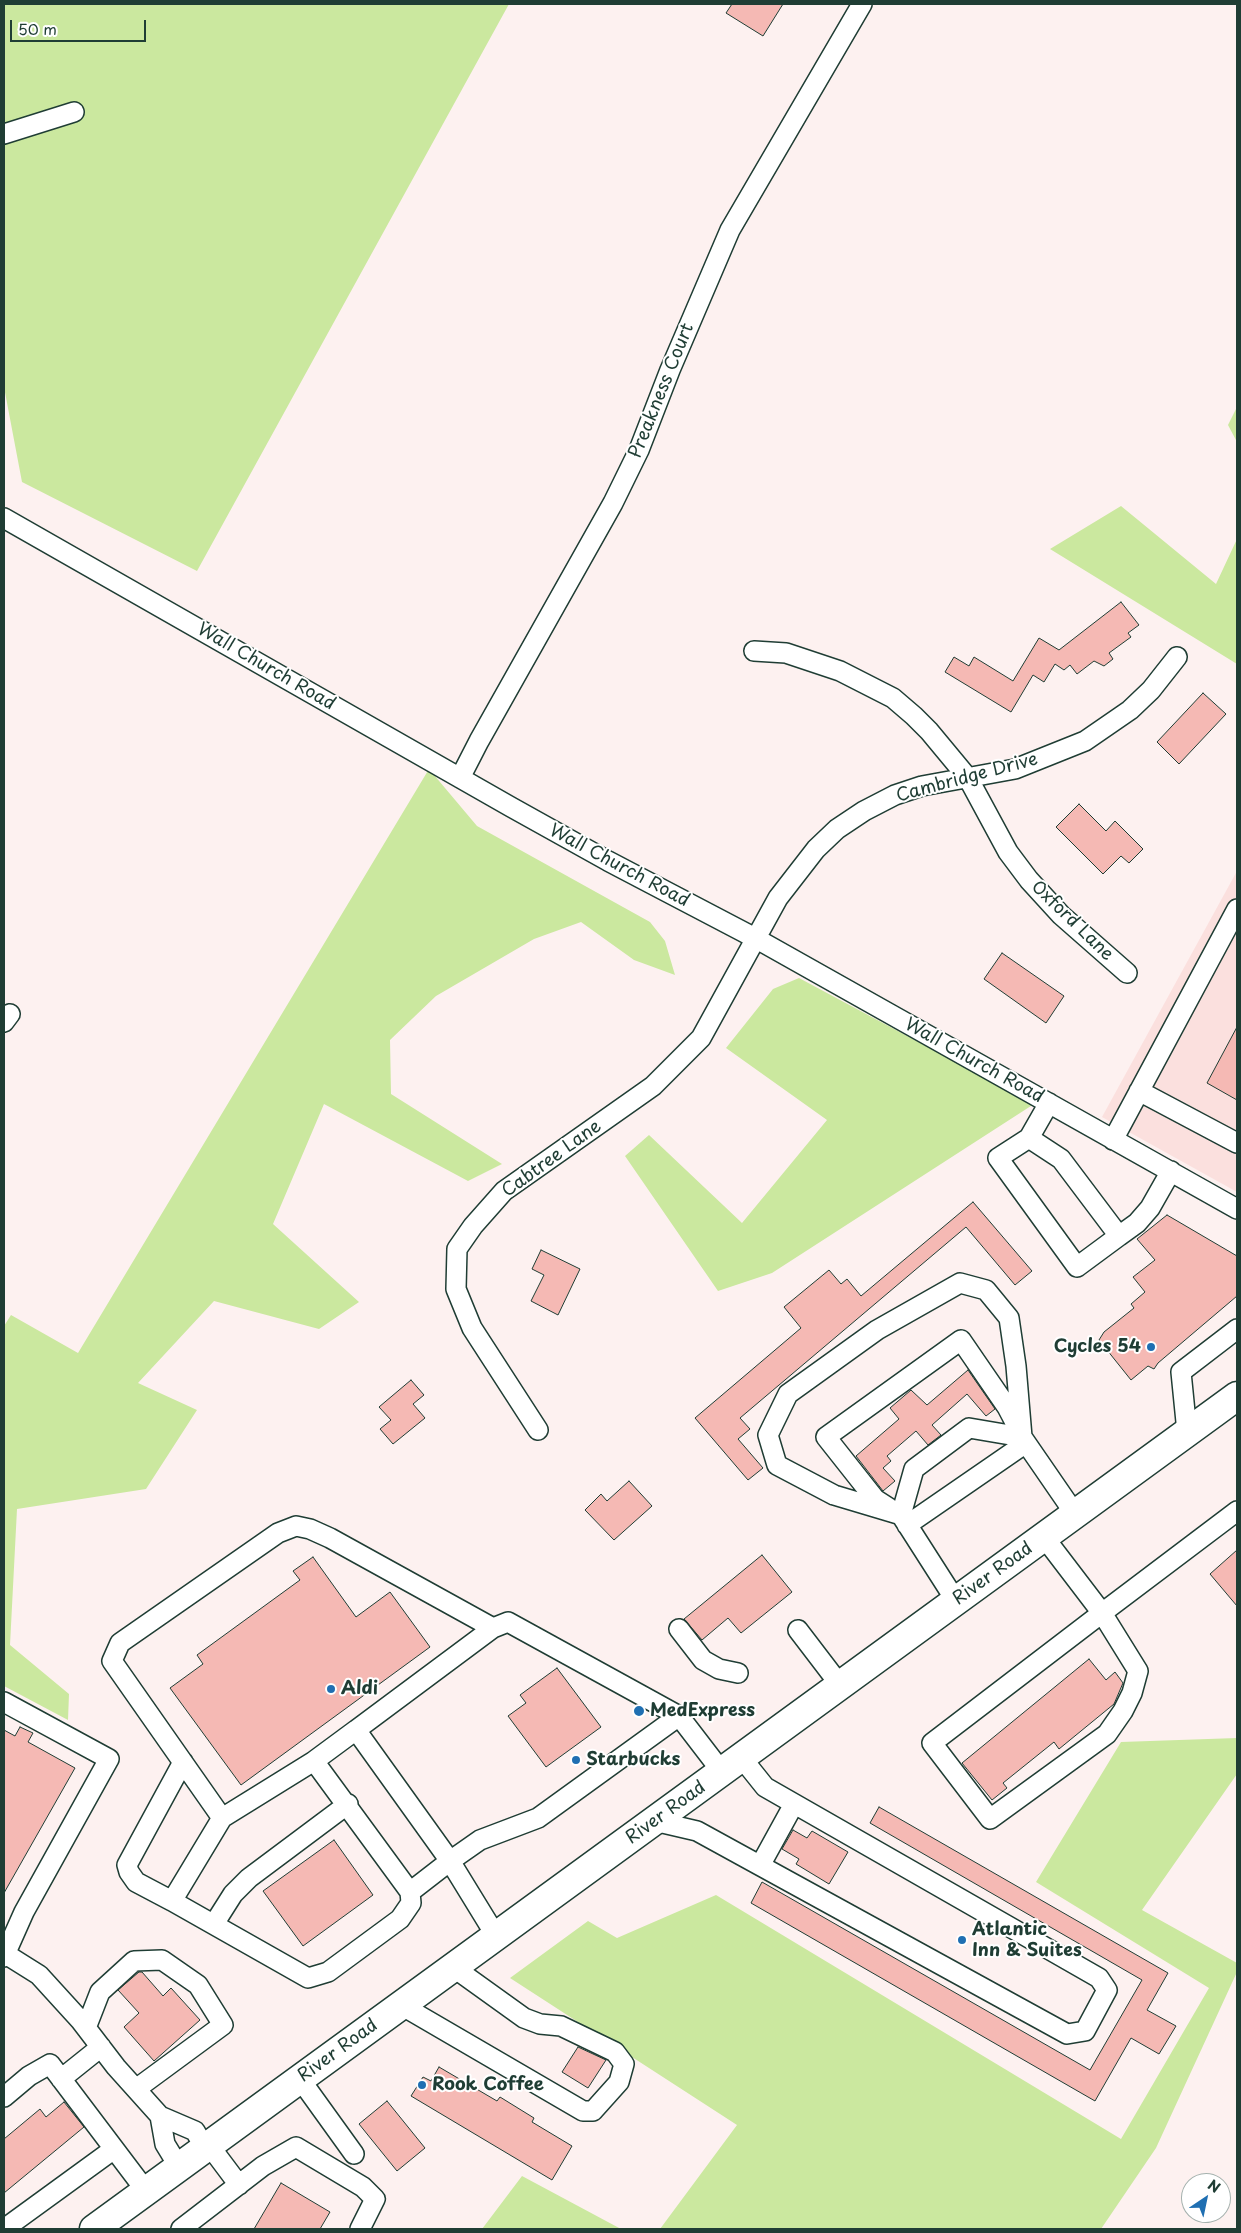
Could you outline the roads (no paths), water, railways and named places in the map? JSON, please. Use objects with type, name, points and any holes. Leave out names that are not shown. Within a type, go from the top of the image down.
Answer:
[{"type":"highway","name":"River Road","points":[[95,2229],[1237,1396]]},
{"type":"street","name":"Preakness Court","points":[[460,778],[479,741],[614,503],[639,450],[670,370],[730,230],[862,4]]},
{"type":"street","points":[[4,134],[74,112]]},
{"type":"street","name":"Wall Church Road","points":[[4,518],[460,778],[600,856],[755,938],[1237,1209]]},
{"type":"street","name":"Oxford Lane","points":[[754,651],[786,653],[810,660],[840,671],[894,698],[929,731],[968,778],[1008,852],[1029,880],[1062,916],[1127,973]]},
{"type":"street","name":"Cambridge Drive","points":[[755,938],[778,898],[797,871],[816,849],[838,829],[864,811],[895,795],[922,786],[1015,769],[1085,741],[1130,710],[1150,690],[1177,657]]},
{"type":"street","points":[[1114,1140],[1237,909]]},
{"type":"street","name":"Cabtree Lane","points":[[538,1430],[472,1328],[456,1290],[457,1249],[473,1226],[504,1191],[653,1086],[680,1060],[700,1038],[755,938]]},
{"type":"street","points":[[1139,1091],[1237,1143]]},
{"type":"street","points":[[1049,1103],[1029,1138],[998,1158],[1078,1268],[1138,1223],[1150,1208],[1171,1171]]},
{"type":"street","points":[[1029,1138],[1061,1159],[1119,1236]]},
{"type":"street","points":[[904,1520],[834,1495],[777,1465],[768,1435],[788,1394],[877,1330],[960,1284],[986,1290],[1009,1318],[1024,1440]]},
{"type":"street","points":[[1187,1432],[1180,1372],[1237,1329]]},
{"type":"street","points":[[956,1601],[904,1520],[875,1499],[826,1437],[961,1340],[1007,1407],[1024,1440],[1075,1514]]},
{"type":"street","points":[[904,1520],[914,1469],[969,1428],[1024,1440]]},
{"type":"street","points":[[904,1520],[1024,1440]]},
{"type":"street","points":[[1044,1537],[1102,1613],[1138,1671],[1132,1693],[1123,1711],[1107,1734],[990,1819],[932,1744],[1102,1613],[1237,1511]]},
{"type":"street","points":[[222,1818],[112,1661],[120,1643],[278,1533],[296,1526],[310,1529],[330,1538],[492,1628]]},
{"type":"street","points":[[172,1900],[222,1818],[314,1761],[492,1628],[508,1622],[679,1716],[732,1765],[765,1787],[1100,1978],[1107,1990],[1085,2031],[1067,2034],[761,1864],[697,1831],[654,1821]]},
{"type":"street","points":[[679,1629],[703,1660],[719,1669],[738,1673]]},
{"type":"street","points":[[798,1630],[840,1685]]},
{"type":"street","points":[[4,1702],[109,1759],[24,1912],[4,1954],[39,1975],[160,2116],[195,2131],[238,2185]]},
{"type":"street","points":[[410,1892],[480,1840],[538,1818],[679,1716]]},
{"type":"street","points":[[356,1730],[450,1861],[496,1936]]},
{"type":"street","points":[[183,1762],[128,1865],[129,1872],[136,1882],[172,1900],[308,1978],[328,1972],[400,1918],[411,1903],[410,1892],[348,1804],[314,1761]]},
{"type":"street","points":[[214,1924],[233,1894],[249,1878],[348,1804]]},
{"type":"street","points":[[761,1864],[794,1804]]},
{"type":"street","points":[[86,2028],[100,1992],[134,1961],[162,1960],[198,1985],[223,2024],[136,2090]]},
{"type":"street","points":[[401,2005],[583,2111],[593,2111],[619,2082],[624,2064],[615,2052],[561,2026],[540,2024],[524,2018],[453,1967]]},
{"type":"street","points":[[61,2078],[101,2047]]},
{"type":"street","points":[[4,2097],[29,2076],[50,2064],[146,2191]]},
{"type":"street","points":[[300,2079],[354,2154]]},
{"type":"street","points":[[160,2116],[165,2144],[179,2167]]},
{"type":"street","points":[[181,2229],[263,2166],[296,2147],[363,2187],[375,2199],[360,2229]]},
{"type":"street","points":[[4,2228],[114,2149]]},
{"type":"place","name":"Cycles 54","points":[[1151,1347]]},
{"type":"place","name":"Aldi","points":[[331,1689]]},
{"type":"place","name":"MedExpress","points":[[639,1711]]},
{"type":"place","name":"Starbucks","points":[[576,1760]]},
{"type":"place","name":"Atlantic Inn & Suites","points":[[962,1940]]},
{"type":"place","name":"Rook Coffee","points":[[422,2085]]}]
